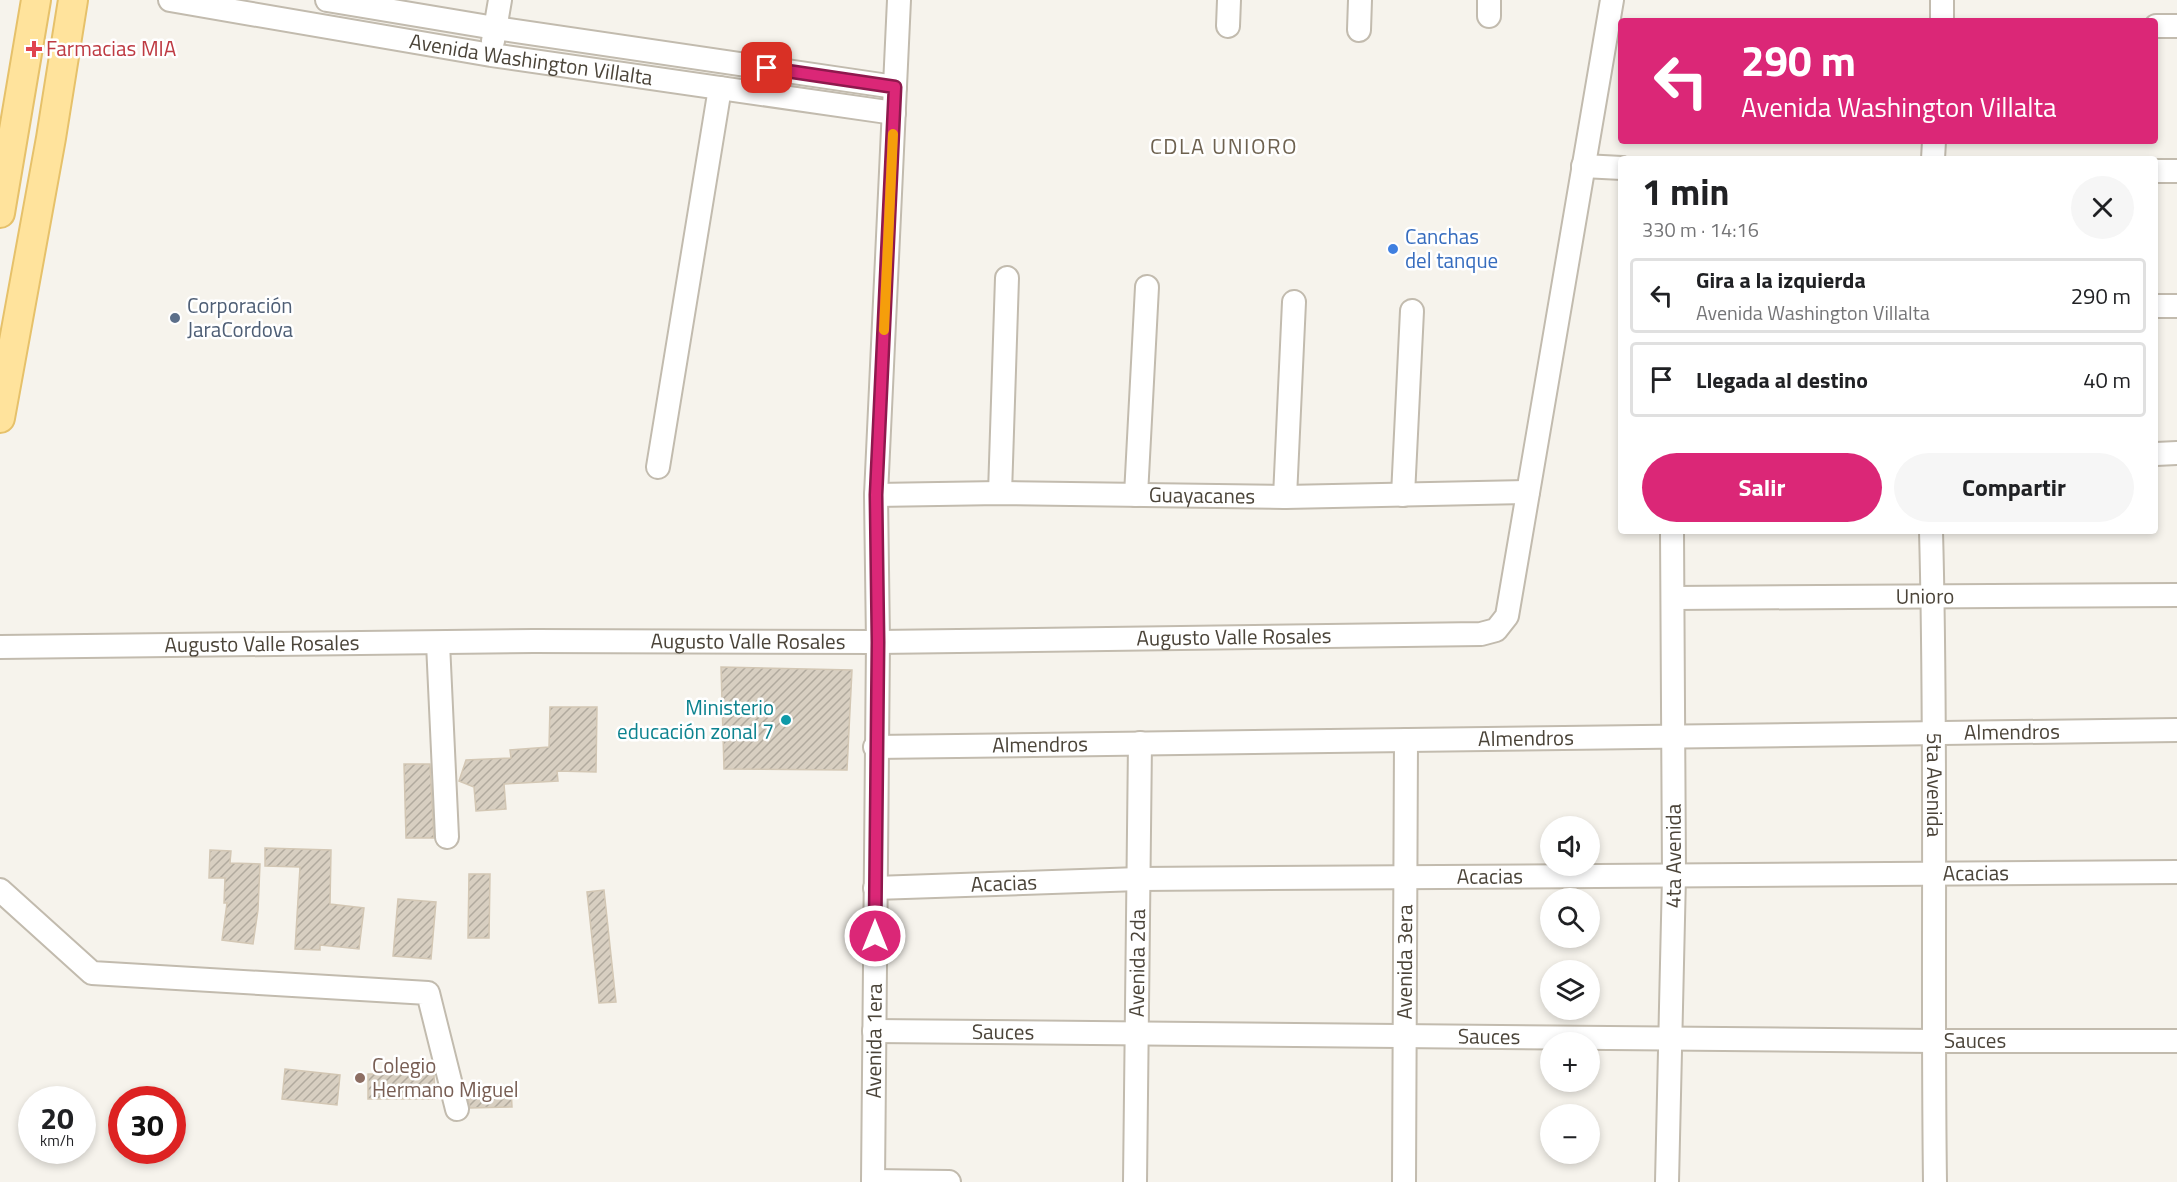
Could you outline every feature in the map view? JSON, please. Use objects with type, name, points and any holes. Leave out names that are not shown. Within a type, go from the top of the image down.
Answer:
[{"type":"main road","points":[[0,213],[36,0]]},
{"type":"main road","points":[[0,418],[51,138],[73,0]]},
{"type":"street","name":"Avenida Washington Villalta","points":[[170,0],[491,55],[894,113]]},
{"type":"street","name":"Avenida Washington Villalta","points":[[327,0],[495,28],[895,87]]},
{"type":"street","points":[[491,55],[500,0]]},
{"type":"street","name":"Avenida 1era","points":[[873,1182],[875,747],[878,642],[876,495],[899,0]]},
{"type":"street","points":[[1228,0],[1228,26]]},
{"type":"street","points":[[1359,30],[1360,0]]},
{"type":"street","points":[[1528,492],[1612,0]]},
{"type":"street","points":[[1942,0],[1942,18]]},
{"type":"street","points":[[2158,26],[2177,26]]},
{"type":"street","points":[[658,467],[720,88]]},
{"type":"street","points":[[1583,166],[1618,168]]},
{"type":"street","points":[[2158,171],[2177,171]]},
{"type":"street","points":[[1000,493],[1007,278]]},
{"type":"street","points":[[1136,495],[1147,287]]},
{"type":"street","points":[[1285,497],[1294,302]]},
{"type":"street","points":[[2158,306],[2177,306]]},
{"type":"street","points":[[1403,495],[1412,311]]},
{"type":"street","points":[[2158,454],[2177,453]]},
{"type":"street","name":"Guayacanes","points":[[876,495],[1000,493],[1285,497],[1528,492]]},
{"type":"street","name":"Augusto Valle Rosales","points":[[0,647],[878,642],[1481,634],[1496,630],[1507,616],[1528,492]]},
{"type":"street","name":"4ta Avenida","points":[[1667,1182],[1674,876],[1672,534]]},
{"type":"street","name":"5ta Avenida","points":[[1931,534],[1935,1182]]},
{"type":"street","name":"Unioro","points":[[1673,598],[2177,595]]},
{"type":"street","points":[[438,643],[447,837]]},
{"type":"street","name":"Almendros","points":[[875,747],[2177,730]]},
{"type":"street","name":"Avenida 3era","points":[[1404,1182],[1406,740]]},
{"type":"street","name":"Avenida 2da","points":[[1135,1182],[1140,743]]},
{"type":"street","name":"Acacias","points":[[875,888],[1139,879],[2177,872]]},
{"type":"street","points":[[1,892],[92,974],[428,993],[457,1109]]},
{"type":"street","name":"Sauces","points":[[874,1032],[2177,1041]]},
{"type":"street","points":[[873,1182],[949,1182]]},
{"type":"building","name":"Ministerio educación zonal 7","points":[[721,667],[852,670],[847,770],[724,769]]},
{"type":"building","points":[[550,707],[597,707],[596,772],[557,771],[558,781],[504,784],[506,809],[476,811],[474,787],[459,781],[466,760],[511,758],[510,750],[549,747]]},
{"type":"building","points":[[404,764],[430,764],[434,838],[406,838]]},
{"type":"building","points":[[265,848],[331,850],[330,904],[364,908],[359,949],[320,945],[320,950],[295,949],[300,867],[265,866]]},
{"type":"building","points":[[210,850],[231,851],[230,863],[260,864],[258,910],[253,944],[222,940],[227,903],[224,903],[225,878],[209,878]]},
{"type":"building","points":[[469,874],[490,874],[489,938],[468,938]]},
{"type":"building","points":[[604,890],[616,1002],[599,1003],[587,892]]},
{"type":"building","points":[[398,899],[436,902],[431,959],[393,956]]},
{"type":"building","points":[[285,1069],[340,1075],[337,1105],[282,1099]]},
{"type":"building","points":[[368,1074],[434,1074],[435,1099],[368,1099]]},
{"type":"building","points":[[511,1087],[512,1107],[470,1108],[466,1088]]},
{"type":"slow traffic","points":[[884,330],[893,134]]},
{"type":"place","name":"Farmacias MIA","points":[[34,49]]},
{"type":"place","name":"Canchas del tanque","points":[[1393,249]]},
{"type":"place","name":"Corporación JaraCordova","points":[[175,318]]},
{"type":"place","name":"Ministerio educación zonal 7","points":[[786,720]]},
{"type":"place","name":"Colegio Hermano Miguel","points":[[360,1078]]},
{"type":"district","name":"CDLA UNIORO","points":[[1224,146]]},
{"type":"route","points":[[767,68],[895,87],[876,495],[878,642],[875,747],[875,936]]}]
